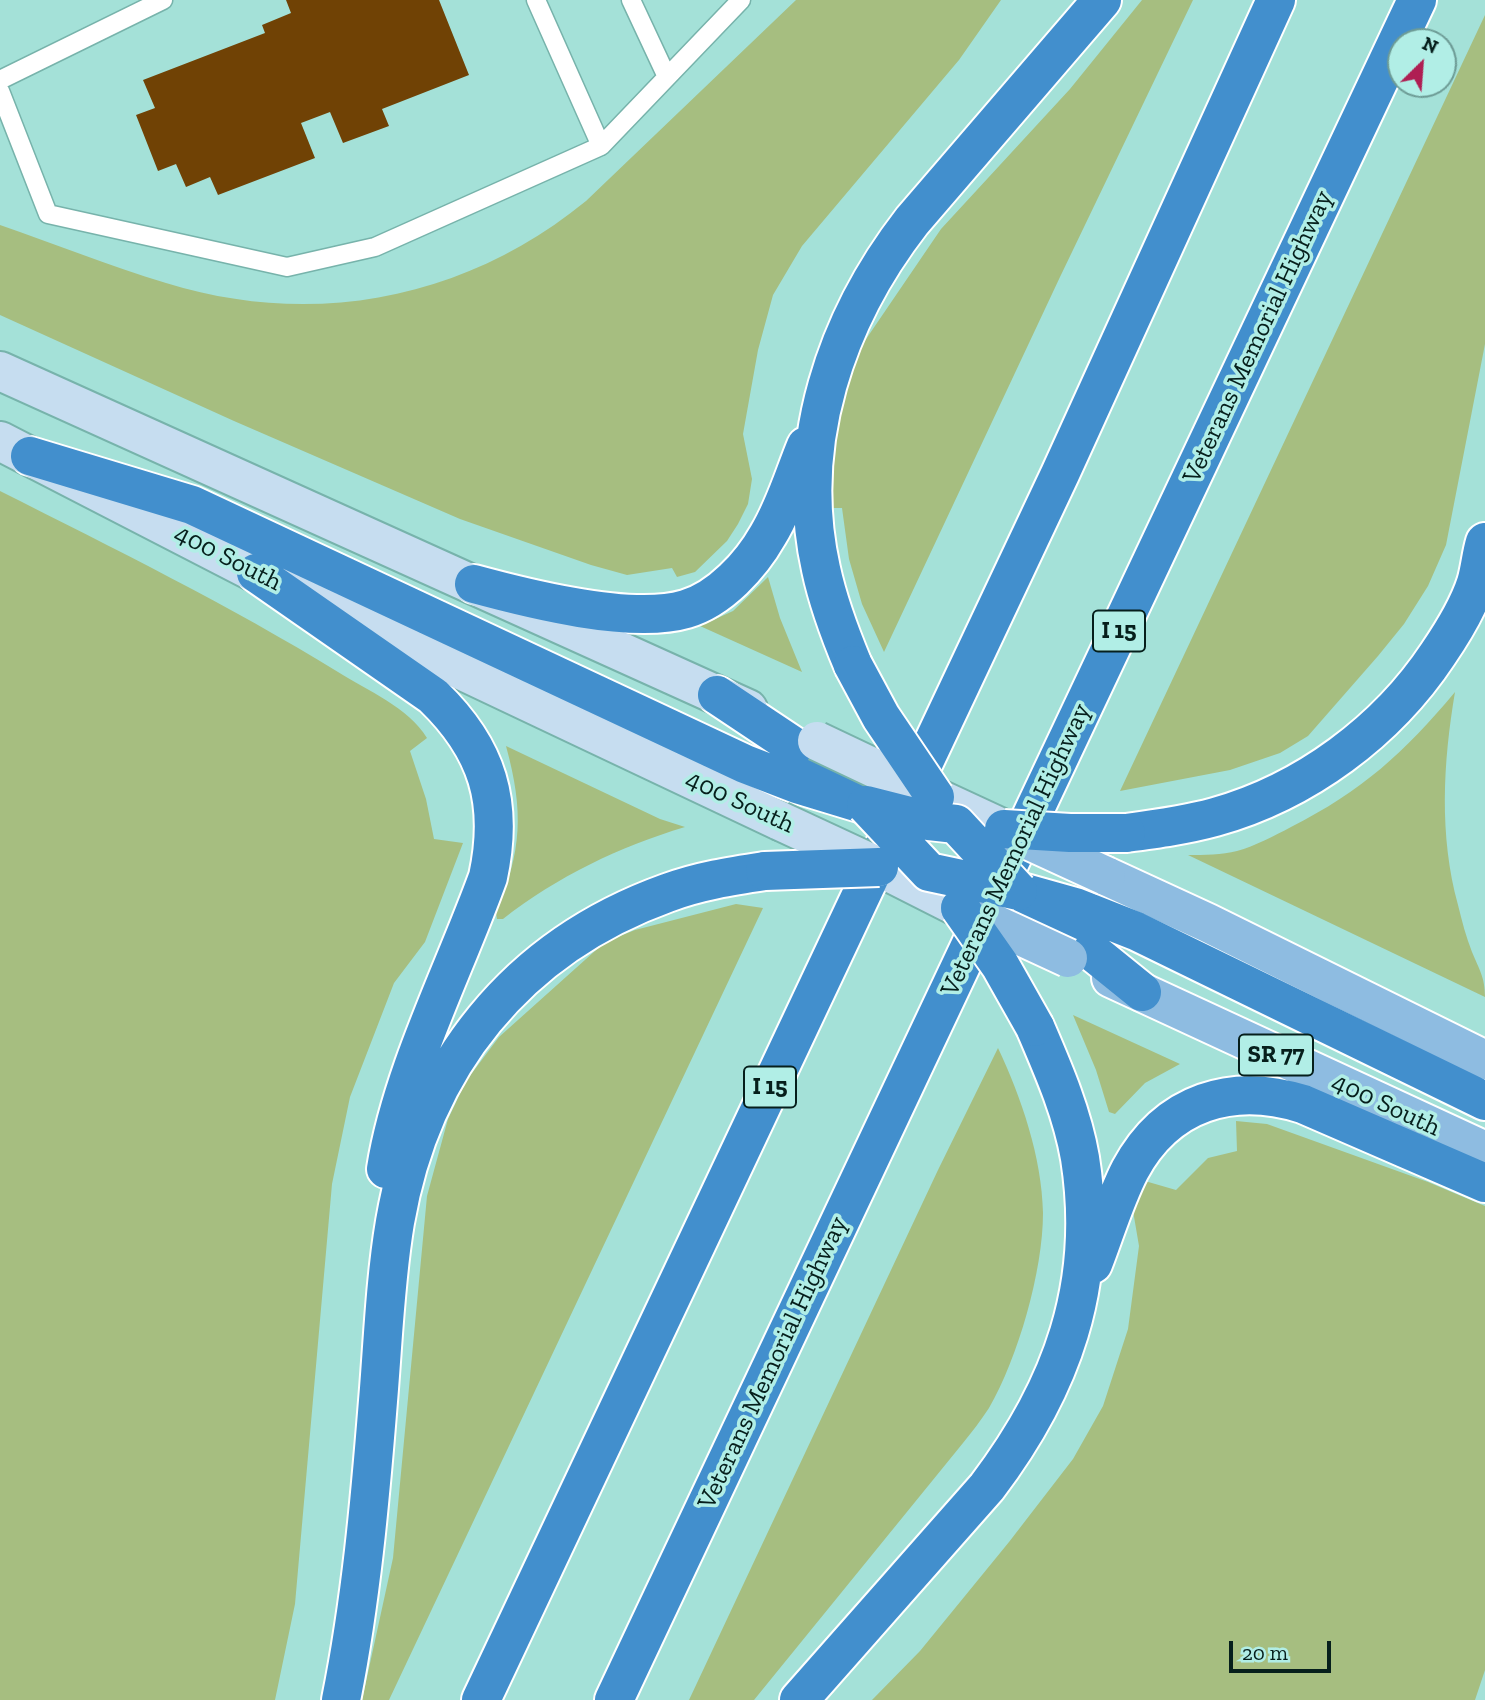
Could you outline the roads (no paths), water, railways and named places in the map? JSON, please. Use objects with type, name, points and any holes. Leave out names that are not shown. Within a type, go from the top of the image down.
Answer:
[{"type":"highway","points":[[474,584],[526,598],[578,607],[639,614],[667,613],[687,609],[705,601],[740,573],[769,535],[823,401],[853,314],[888,252],[1102,0]]},
{"type":"highway","name":"I 15","points":[[481,1700],[1060,474],[1276,0]]},
{"type":"highway","name":"Veterans Memorial Highway","points":[[614,1700],[1417,0]]},
{"type":"highway","points":[[823,401],[813,469],[816,536],[829,599],[853,665],[881,717],[945,810],[1018,891],[1078,937],[1136,931],[1485,1101]]},
{"type":"highway","points":[[15,448],[192,505],[745,764],[808,761],[866,805],[960,908],[1000,965],[1035,1027],[1058,1081],[1080,1156],[1086,1227],[1084,1259],[1065,1349],[1041,1406],[987,1487],[799,1700]]},
{"type":"highway","points":[[1004,829],[1126,833],[1175,827],[1217,817],[1255,803],[1303,779],[1360,741],[1411,691],[1448,639],[1476,583],[1485,542]]},
{"type":"highway","points":[[256,573],[433,696],[464,730],[476,750],[486,771],[493,797],[494,851],[488,877],[404,1092],[391,1135],[374,1256],[369,1327],[372,1471]]},
{"type":"highway","points":[[866,805],[929,821],[945,810]]},
{"type":"highway","points":[[341,1700],[359,1593],[390,1259],[397,1210],[414,1146],[429,1107],[464,1044],[504,995],[552,954],[577,937],[667,892],[702,882],[765,871],[879,867],[929,872],[1018,891]]},
{"type":"highway","points":[[1073,1319],[1121,1190],[1137,1160],[1157,1133],[1194,1107],[1215,1098],[1257,1094],[1303,1104],[1485,1183]]},
{"type":"main road","points":[[0,370],[717,695],[808,761],[1004,829],[1485,1060]]},
{"type":"main road","name":"400 South","points":[[15,448],[256,573],[879,867],[960,908],[1078,937],[1142,992],[1485,1151]]},
{"type":"lane","points":[[0,80],[129,7],[163,0]]},
{"type":"lane","points":[[536,0],[601,146]]},
{"type":"lane","points":[[631,0],[667,77]]},
{"type":"lane","points":[[0,90],[48,214],[287,267],[374,247],[601,146],[741,0]]}]
